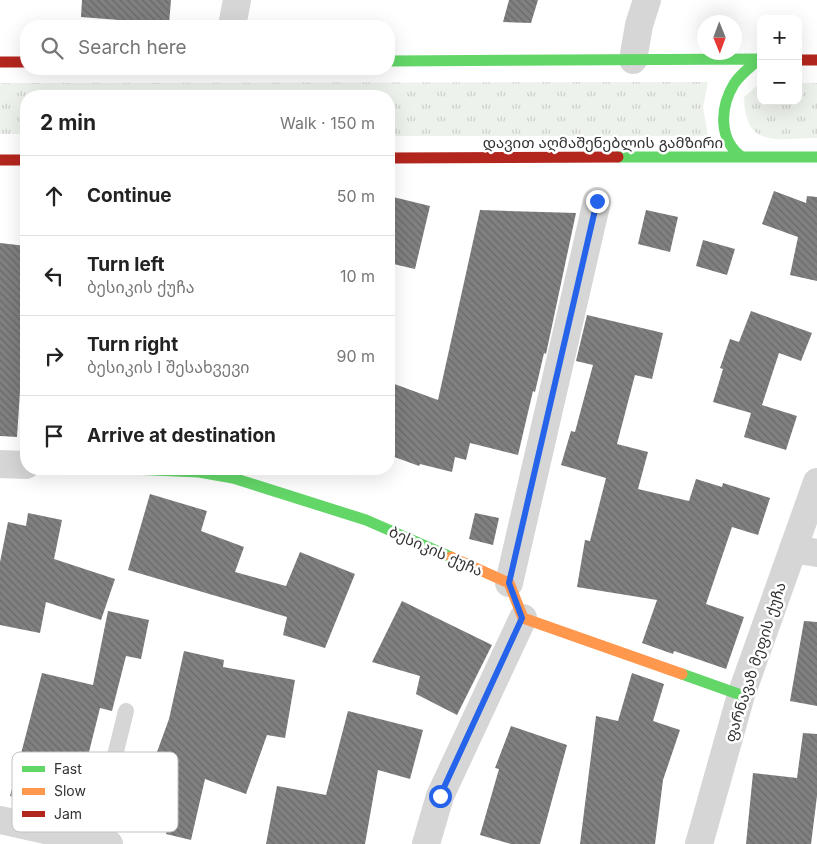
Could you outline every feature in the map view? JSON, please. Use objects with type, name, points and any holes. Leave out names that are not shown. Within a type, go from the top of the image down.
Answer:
[{"type":"main road","points":[[395,61],[757,59]]},
{"type":"main road","points":[[742,157],[733,152],[724,137],[724,112],[734,84],[759,60]]},
{"type":"main road","points":[[802,60],[817,60]]},
{"type":"main road","points":[[0,62],[20,62]]},
{"type":"main road","name":"დავით აღმაშენებლის გამზირი","points":[[395,158],[817,157]]},
{"type":"main road","points":[[0,160],[20,160]]},
{"type":"main road","name":"ბესიკის ქუჩა","points":[[216,475],[233,478],[366,520],[509,583]]},
{"type":"main road","points":[[509,583],[522,618],[742,695]]},
{"type":"street","points":[[233,20],[237,0]]},
{"type":"street","points":[[633,60],[639,24],[647,0]]},
{"type":"street","points":[[509,583],[597,201]]},
{"type":"street","points":[[0,464],[20,465]]},
{"type":"street","name":"ფარნავაზ მეფის ქუჩა","points":[[699,844],[742,695],[805,551],[817,482]]},
{"type":"street","points":[[426,844],[440,796],[522,618]]},
{"type":"street","points":[[56,832],[102,842]]},
{"type":"lane","points":[[118,752],[126,711]]},
{"type":"green space","points":[[708,82],[703,107],[708,136],[395,136],[395,90],[20,90],[20,134],[0,134],[0,83]]},
{"type":"green space","points":[[802,83],[817,83],[817,138],[777,139],[757,133],[750,126],[744,97],[757,86],[757,105],[802,105]]},
{"type":"building","points":[[82,0],[171,0],[169,20],[119,20],[81,17]]},
{"type":"building","points":[[509,0],[538,0],[531,23],[503,22]]},
{"type":"building","points":[[774,191],[806,203],[807,196],[817,197],[817,281],[790,275],[798,237],[762,224]]},
{"type":"building","points":[[395,197],[430,206],[415,269],[395,264]]},
{"type":"building","points":[[480,210],[576,213],[546,354],[544,353],[535,392],[533,391],[518,455],[470,443],[466,460],[455,457],[452,472],[420,464],[419,466],[395,457],[395,384],[438,400]]},
{"type":"building","points":[[646,210],[678,217],[670,252],[638,244]]},
{"type":"building","points":[[703,240],[735,249],[727,275],[696,266]]},
{"type":"building","points":[[0,243],[20,245],[20,391],[17,437],[0,436]]},
{"type":"building","points":[[751,311],[812,333],[801,361],[779,353],[762,405],[797,416],[786,450],[744,437],[751,413],[713,402],[723,369],[720,368],[730,339],[739,342]]},
{"type":"building","points":[[587,315],[663,333],[652,379],[635,375],[617,444],[648,452],[638,489],[689,501],[696,479],[722,487],[723,483],[770,498],[758,535],[732,527],[706,604],[744,617],[726,669],[674,651],[673,654],[642,643],[657,600],[577,587],[585,540],[590,541],[606,478],[561,465],[571,431],[575,432],[593,365],[576,361]]},
{"type":"building","points":[[150,494],[207,511],[201,531],[244,547],[235,572],[286,586],[300,552],[355,574],[325,648],[283,635],[287,617],[128,570]]},
{"type":"building","points":[[28,513],[62,520],[54,559],[115,579],[101,620],[46,602],[40,633],[0,625],[0,562],[8,522],[26,526]]},
{"type":"building","points":[[475,513],[499,518],[493,545],[469,539]]},
{"type":"building","points":[[402,601],[492,645],[457,715],[416,694],[420,676],[372,662]]},
{"type":"building","points":[[108,611],[149,620],[141,659],[126,656],[112,711],[100,708],[89,752],[21,752],[42,673],[93,685]]},
{"type":"building","points":[[804,621],[817,622],[817,706],[790,701]]},
{"type":"building","points":[[184,651],[224,660],[223,667],[295,680],[285,738],[267,735],[246,794],[205,779],[191,840],[166,834],[167,832],[178,832],[178,752],[157,752],[169,719]]},
{"type":"building","points":[[632,673],[664,684],[653,721],[680,730],[663,780],[655,844],[580,844],[596,716],[618,721]]},
{"type":"building","points":[[348,711],[423,730],[410,779],[378,770],[365,844],[266,844],[277,786],[326,795]]},
{"type":"building","points":[[511,726],[567,745],[540,844],[511,844],[480,835],[499,769],[495,768]]},
{"type":"building","points":[[803,733],[817,734],[817,796],[811,844],[746,844],[753,773],[797,778]]},
{"type":"traffic: fast","points":[[395,61],[757,59]]},
{"type":"traffic: fast","points":[[742,157],[729,142],[725,132],[724,113],[729,93],[736,80],[758,60]]},
{"type":"traffic: fast","points":[[618,157],[817,157]]},
{"type":"traffic: fast","points":[[216,475],[233,478],[366,520],[451,557]]},
{"type":"traffic: fast","points":[[682,674],[741,695]]},
{"type":"traffic: slow","points":[[451,557],[509,583],[523,618],[682,674]]},
{"type":"traffic: jam","points":[[802,60],[817,60]]},
{"type":"traffic: jam","points":[[0,62],[20,62]]},
{"type":"traffic: jam","points":[[395,158],[618,157]]},
{"type":"traffic: jam","points":[[0,160],[20,160]]},
{"type":"route","points":[[440,796],[522,618],[509,583],[597,201]]}]
